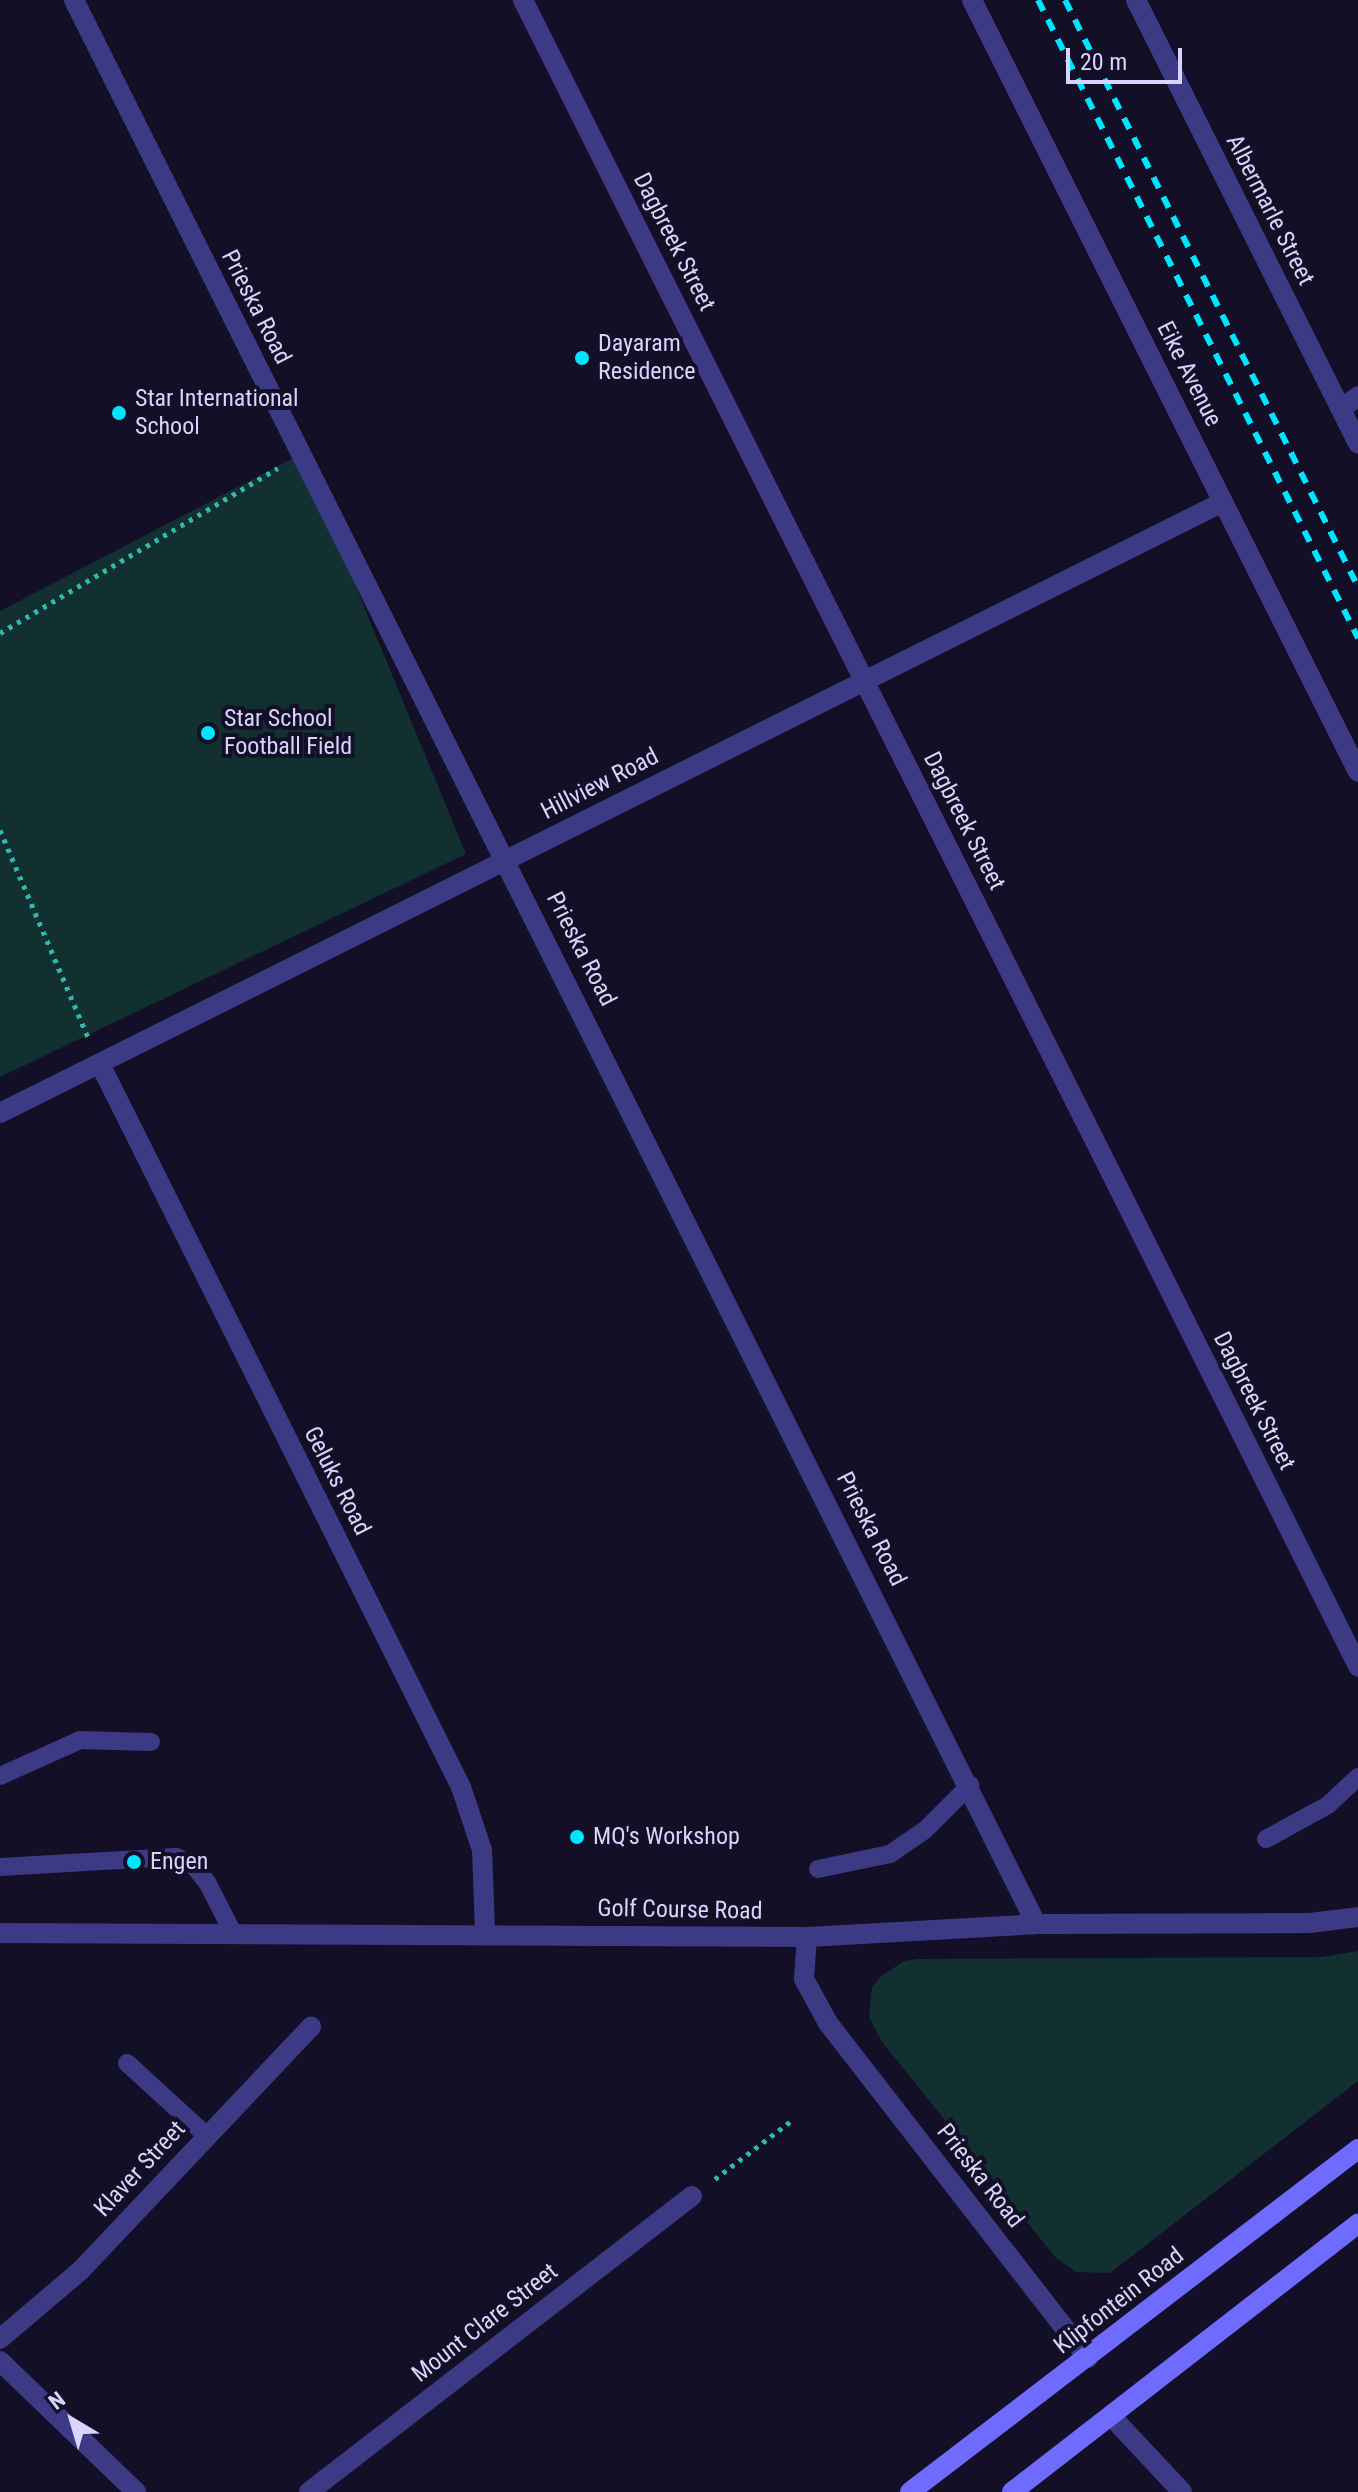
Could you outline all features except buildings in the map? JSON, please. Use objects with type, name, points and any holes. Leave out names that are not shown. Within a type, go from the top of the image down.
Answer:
[{"type":"main road","name":"Klipfontein Road","points":[[910,2492],[1358,2149]]},
{"type":"main road","points":[[1012,2492],[1358,2224]]},
{"type":"street","name":"Prieska Road","points":[[74,0],[508,859],[970,1785],[1036,1924]]},
{"type":"street","name":"Dagbreek Street","points":[[523,0],[1358,1666]]},
{"type":"street","name":"Eike Avenue","points":[[972,0],[1358,772]]},
{"type":"street","name":"Albermarle Street","points":[[1136,0],[1358,444]]},
{"type":"street","points":[[1341,409],[1358,396]]},
{"type":"street","name":"Hillview Road","points":[[0,1113],[1223,502]]},
{"type":"street","name":"Geluks Road","points":[[100,1064],[461,1787],[482,1850],[485,1933]]},
{"type":"street","name":"Golf Course Road","points":[[0,1931],[807,1937],[1036,1924],[1310,1923],[1358,1917]]},
{"type":"street","name":"Prieska Road","points":[[807,1937],[804,1979],[828,2023],[1088,2358]]},
{"type":"street","name":"Klaver Street","points":[[0,2339],[81,2270],[311,2027]]},
{"type":"street","name":"Mount Clare Street","points":[[309,2492],[700,2190]]},
{"type":"street","points":[[0,2361],[136,2492]]},
{"type":"street","points":[[1111,2416],[1182,2492]]},
{"type":"lane","points":[[0,1776],[80,1740],[151,1742]]},
{"type":"lane","points":[[1266,1839],[1328,1805],[1358,1777]]},
{"type":"lane","points":[[818,1869],[890,1854],[925,1830],[970,1785]]},
{"type":"lane","points":[[0,1867],[176,1857],[193,1865],[207,1882],[233,1933]]},
{"type":"lane","points":[[127,2063],[207,2136]]},
{"type":"path","points":[[0,633],[301,454]]},
{"type":"path","points":[[0,830],[100,1064]]},
{"type":"path","points":[[700,2190],[791,2121]]},
{"type":"green space","name":"Star School Football Field","points":[[301,454],[466,854],[0,1077],[0,611]]},
{"type":"green space","points":[[1358,1951],[1358,2081],[1110,2273],[1076,2272],[1056,2258],[882,2042],[869,2017],[872,1988],[880,1977],[904,1961],[918,1959],[1322,1957]]},
{"type":"railway","points":[[1038,0],[1358,638]]},
{"type":"railway","points":[[1065,0],[1358,587]]},
{"type":"place","name":"Dayaram Residence","points":[[582,358]]},
{"type":"place","name":"Star International School","points":[[119,413]]},
{"type":"place","name":"Star School Football Field","points":[[208,733]]},
{"type":"place","name":"MQ's Workshop","points":[[577,1837]]},
{"type":"place","name":"Engen","points":[[134,1862]]}]
